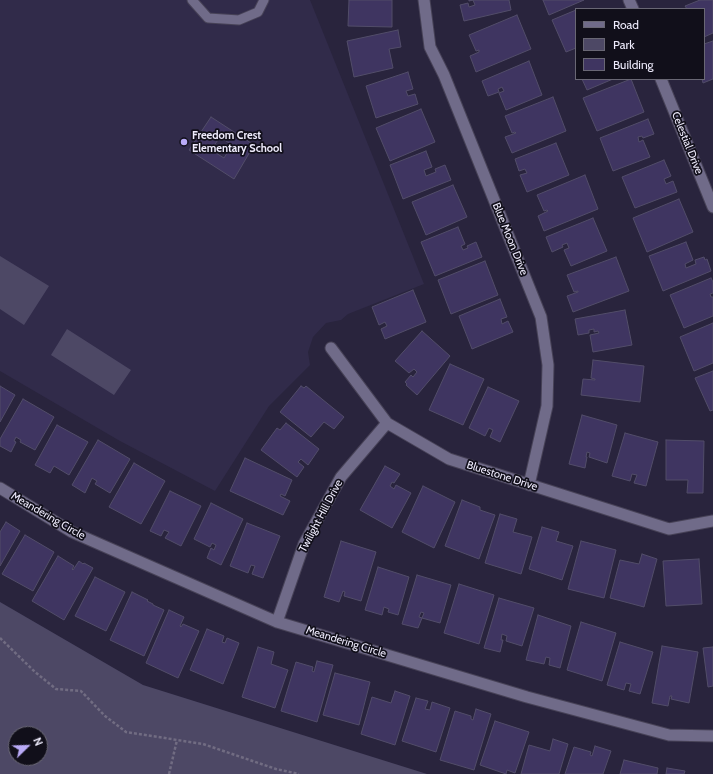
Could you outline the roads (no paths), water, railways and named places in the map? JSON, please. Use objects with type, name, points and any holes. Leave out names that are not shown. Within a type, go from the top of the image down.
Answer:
[{"type":"street","name":"Blue Moon Drive","points":[[424,0],[430,47],[444,75],[541,317],[548,365],[547,406],[528,486]]},
{"type":"street","name":"Celestial Drive","points":[[661,80],[713,207]]},
{"type":"street","name":"Bluestone Drive","points":[[331,348],[387,423],[449,459],[528,486],[669,529],[713,521]]},
{"type":"street","name":"Twilight Hill Drive","points":[[277,622],[304,544],[341,477],[387,423]]},
{"type":"street","name":"Meandering Circle","points":[[0,488],[72,532],[277,622],[527,697],[669,735],[713,736]]},
{"type":"lane","points":[[192,0],[208,18],[239,20],[258,12],[264,0]]},
{"type":"place","name":"Freedom Crest Elementary School","points":[[184,142]]}]
